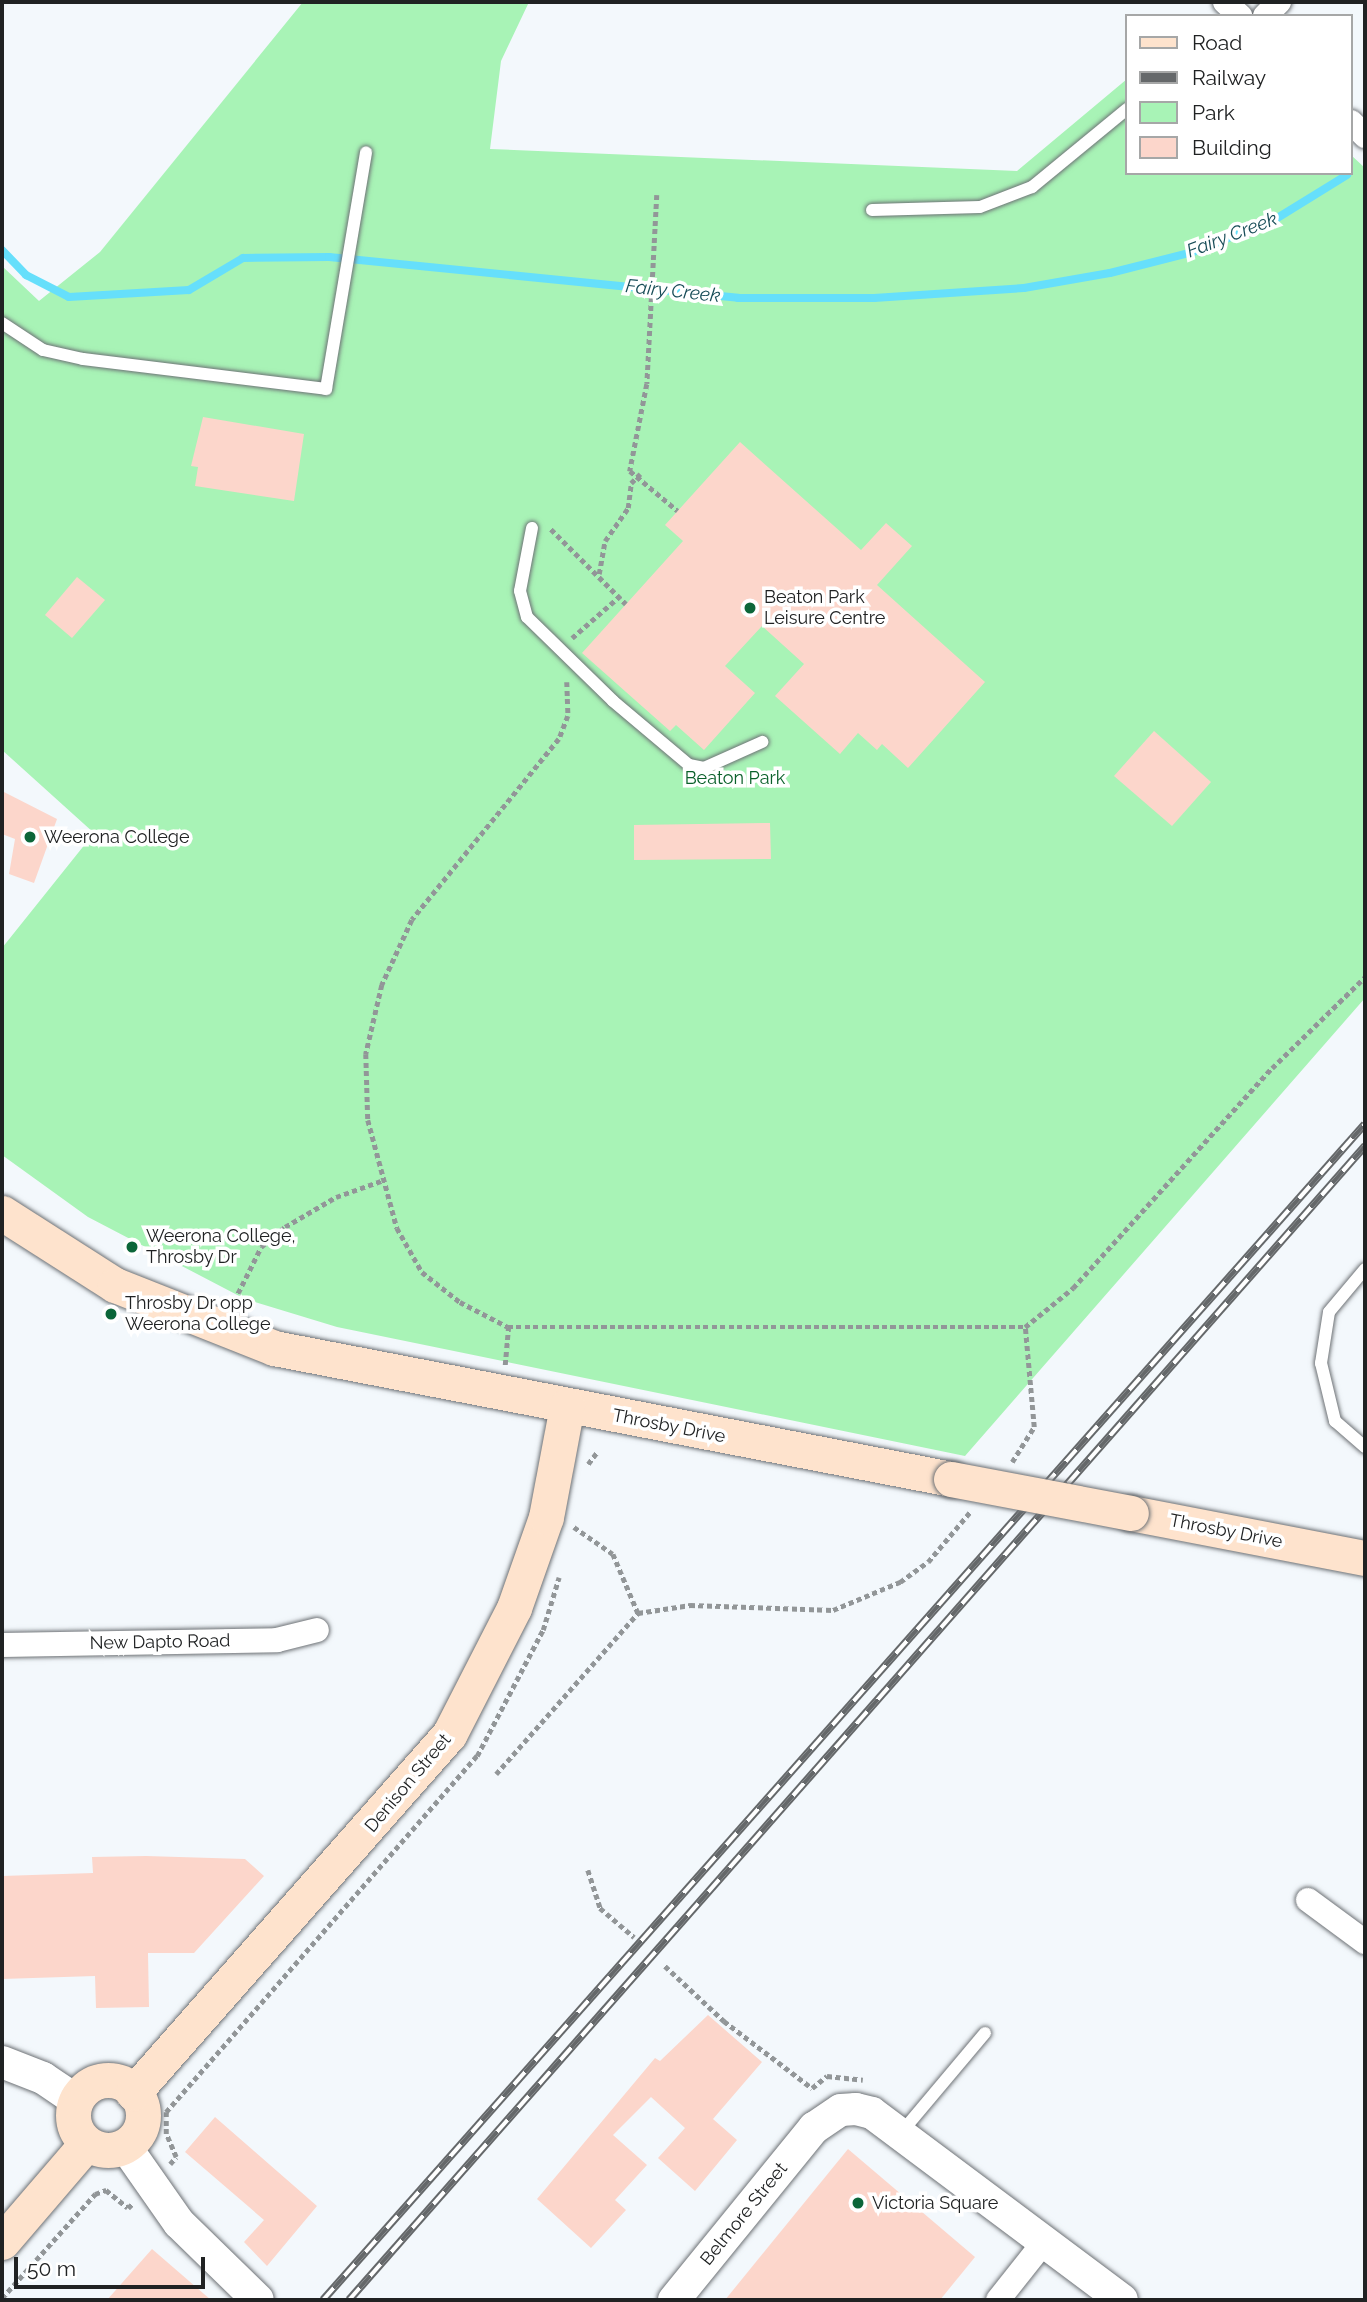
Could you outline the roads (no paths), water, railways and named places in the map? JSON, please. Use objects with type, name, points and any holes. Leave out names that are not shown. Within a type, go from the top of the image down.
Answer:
[{"type":"main road","name":"Throsby Drive","points":[[2,1213],[115,1284],[220,1330],[327,1360],[1365,1558]]},
{"type":"main road","name":"Denison Street","points":[[133,2093],[449,1735],[514,1608],[546,1517],[567,1406]]},
{"type":"main road","points":[[109,2080],[133,2093],[142,2109],[141,2127],[125,2146],[105,2150],[87,2143],[73,2121],[76,2100],[86,2087],[109,2080]]},
{"type":"main road","points":[[2,2242],[87,2143]]},
{"type":"street","points":[[1225,2],[1238,14]]},
{"type":"street","name":"New Dapto Road","points":[[2,1645],[277,1640],[317,1630]]},
{"type":"street","points":[[1308,1900],[1365,1942]]},
{"type":"street","points":[[2,2062],[43,2078],[76,2100]]},
{"type":"street","name":"Belmore Street","points":[[674,2300],[814,2128],[834,2113],[856,2109],[900,2135]]},
{"type":"street","points":[[900,2135],[1122,2300]]},
{"type":"street","points":[[125,2146],[179,2222],[258,2300]]},
{"type":"street","points":[[998,2300],[1044,2242]]},
{"type":"lane","points":[[872,210],[980,207],[1032,187],[1126,111]]},
{"type":"lane","points":[[2,323],[43,350],[83,359],[326,389],[355,237],[366,152]]},
{"type":"lane","points":[[532,528],[521,604],[571,660],[689,765],[704,768],[762,742]]},
{"type":"lane","points":[[1365,1269],[1329,1312],[1321,1363],[1335,1421],[1365,1447]]},
{"type":"lane","points":[[900,2135],[985,2033]]},
{"type":"waterway","name":"Fairy Creek","points":[[2,250],[26,275],[69,297],[189,290],[243,258],[329,257],[738,298],[874,298],[1024,288],[1110,273],[1193,252],[1274,220],[1347,175]]},
{"type":"railway","points":[[323,2300],[1365,1124]]},
{"type":"railway","points":[[349,2300],[1365,1146]]},
{"type":"place","name":"Beaton Park Leisure Centre","points":[[750,608]]},
{"type":"place","name":"Weerona College","points":[[30,837]]},
{"type":"place","name":"Weerona College, Throsby Dr","points":[[132,1247]]},
{"type":"place","name":"Throsby Dr opp Weerona College","points":[[111,1314]]},
{"type":"place","name":"Victoria Square","points":[[858,2203]]},
{"type":"park label","name":"Beaton Park","points":[[735,778]]}]
